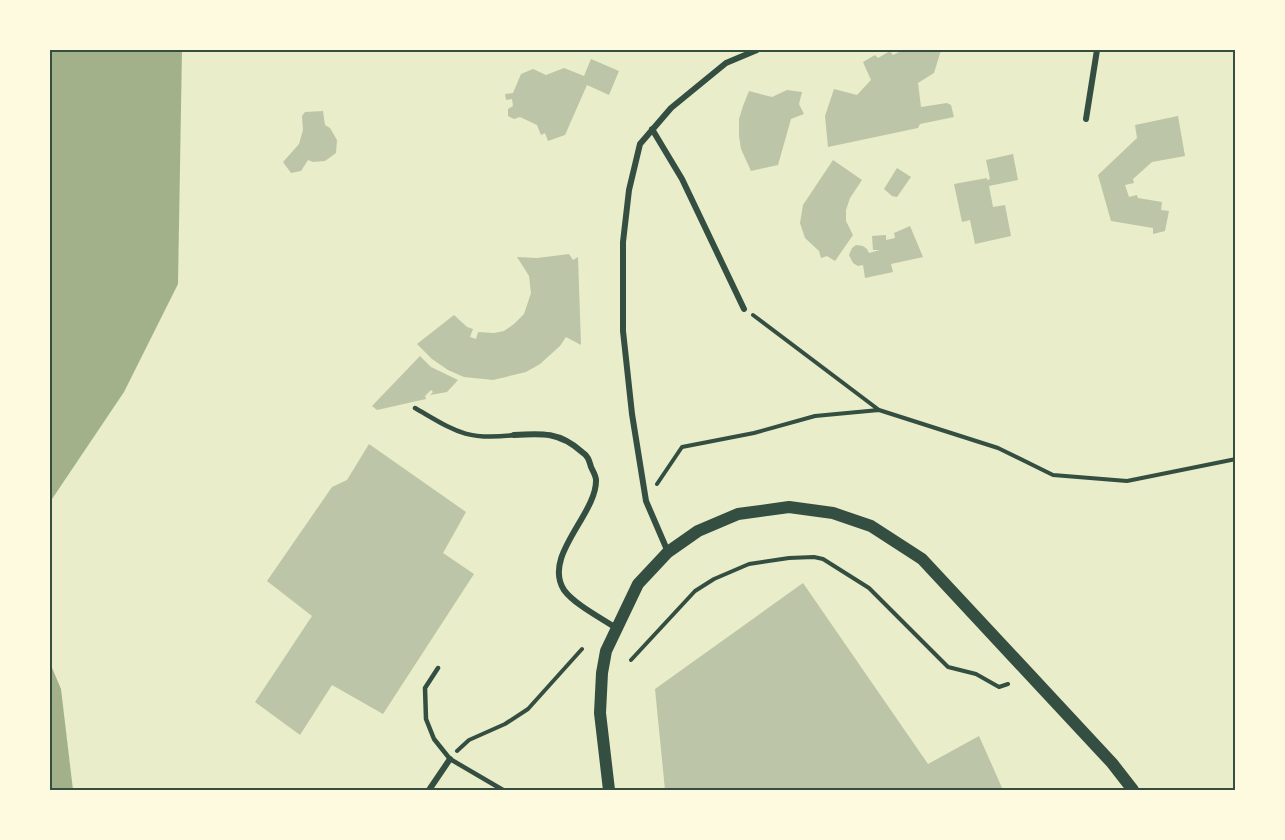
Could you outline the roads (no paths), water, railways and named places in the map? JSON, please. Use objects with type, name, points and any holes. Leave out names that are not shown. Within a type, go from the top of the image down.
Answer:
[{"type":"main road","points":[[609,790],[600,713],[602,673],[606,651],[638,584],[668,552],[698,531],[738,514],[789,507],[833,513],[871,526],[922,559],[1112,763],[1133,790]]},
{"type":"street","points":[[668,552],[646,501],[632,414],[623,332],[623,242],[629,190],[640,144],[671,108],[726,63],[757,50]]},
{"type":"street","points":[[1086,119],[1097,50]]},
{"type":"street","points":[[652,129],[682,179],[744,309]]},
{"type":"street","points":[[514,435],[545,433],[571,442],[588,456],[596,479],[591,501],[570,538],[558,566],[564,589],[581,604],[616,628]]},
{"type":"street","points":[[429,790],[450,759]]},
{"type":"lane","points":[[415,408],[466,435],[489,438],[514,435]]},
{"type":"lane","points":[[438,668],[425,688],[426,719],[434,739],[450,759],[503,790]]}]
